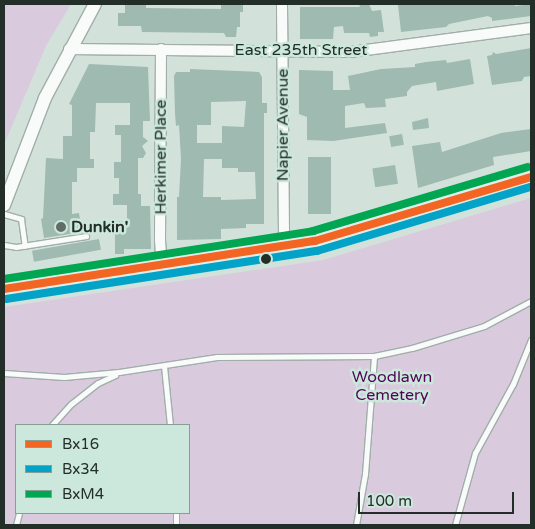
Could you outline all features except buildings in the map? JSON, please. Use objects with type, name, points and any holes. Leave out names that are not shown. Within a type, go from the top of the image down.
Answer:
[{"type":"main road","points":[[4,290],[162,266],[331,237],[531,177]]},
{"type":"street","points":[[4,204],[36,119],[70,49],[95,4]]},
{"type":"street","name":"Napier Avenue","points":[[282,4],[284,246]]},
{"type":"street","name":"East 235th Street","points":[[70,49],[363,52],[531,28]]},
{"type":"street","name":"Herkimer Place","points":[[161,49],[162,266]]},
{"type":"lane","points":[[4,214],[21,219],[25,246]]},
{"type":"lane","points":[[4,245],[16,247],[86,236]]},
{"type":"lane","points":[[4,373],[64,377],[119,372],[217,357],[374,356],[412,348],[484,326],[531,301]]},
{"type":"lane","points":[[455,525],[475,453],[513,384],[531,340]]},
{"type":"lane","points":[[356,525],[365,474],[373,396],[374,356]]},
{"type":"lane","points":[[164,366],[170,424]]},
{"type":"lane","points":[[53,424],[72,404],[98,383],[119,372]]},
{"type":"green space","points":[[4,4],[71,4],[46,46],[4,145]]},
{"type":"green space","name":"Woodlawn Cemetery","points":[[531,198],[531,525],[4,525],[4,307],[323,260]]},
{"type":"transit line","name":"BxM4","points":[[4,279],[313,231],[528,167]]},
{"type":"transit line","name":"Bx16","points":[[4,289],[315,241],[531,177]]},
{"type":"transit line","name":"Bx34","points":[[6,299],[317,251],[531,187]]},
{"type":"place","name":"Dunkin'","points":[[61,227]]}]
